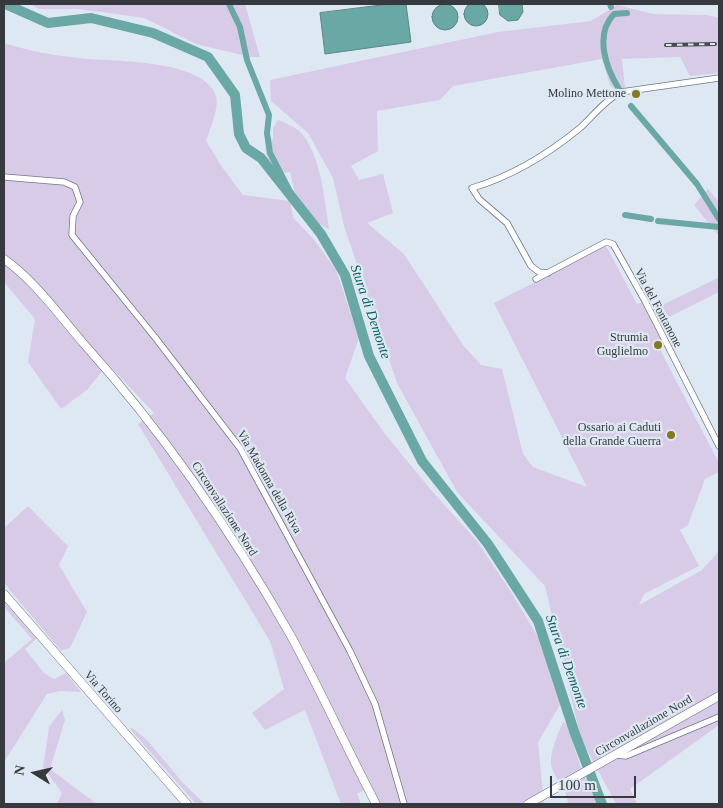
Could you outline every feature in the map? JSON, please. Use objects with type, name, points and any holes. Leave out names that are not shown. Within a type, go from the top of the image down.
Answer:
[{"type":"main road","name":"Circonvallazione Nord","points":[[4,260],[30,282],[130,394],[163,437],[220,522],[290,636],[376,804]]},
{"type":"main road","name":"Via Torino","points":[[4,594],[187,804]]},
{"type":"main road","name":"Circonvallazione Nord","points":[[528,804],[719,696]]},
{"type":"street","points":[[548,272],[539,272],[531,266],[506,223],[480,199],[472,188],[541,159],[581,127],[612,96],[621,92],[719,78]]},
{"type":"street","name":"Via Madonna della Riva","points":[[4,177],[64,182],[75,187],[80,202],[73,216],[72,235],[154,336],[240,448],[350,651],[375,704],[404,804]]},
{"type":"street","name":"Via del Fontanone","points":[[536,279],[606,242],[613,244],[645,301],[719,446]]},
{"type":"street","points":[[616,754],[626,756],[719,718]]},
{"type":"shaded area","points":[[476,2],[485,5],[488,14],[485,23],[476,26],[467,23],[464,14],[467,5]]},
{"type":"shaded area","points":[[30,4],[245,4],[260,57],[250,57],[196,44],[144,18],[79,9],[39,9]]},
{"type":"shaded area","points":[[390,4],[406,4],[411,42],[325,54],[320,13]]},
{"type":"shaded area","points":[[445,4],[454,8],[458,17],[454,26],[445,30],[436,26],[432,17],[436,8]]},
{"type":"shaded area","points":[[499,4],[522,4],[523,12],[518,20],[508,21],[500,15]]},
{"type":"shaded area","points":[[617,5],[653,14],[707,15],[719,18],[719,73],[690,76],[680,57],[622,59],[625,88],[616,90],[610,85],[602,59],[453,86],[440,100],[377,111],[378,151],[351,166],[359,180],[383,174],[393,213],[367,223],[404,254],[463,345],[481,365],[502,369],[523,454],[533,467],[587,487],[494,303],[606,246],[637,304],[642,302],[662,342],[657,344],[719,463],[719,472],[705,479],[688,525],[680,530],[699,566],[644,594],[639,605],[702,570],[719,551],[719,725],[630,789],[637,804],[616,804],[581,739],[545,586],[457,492],[397,383],[344,226],[333,178],[308,133],[271,101],[270,80],[498,32],[591,21]]},
{"type":"shaded area","points":[[4,43],[59,56],[152,64],[173,68],[191,73],[205,82],[215,93],[217,98],[216,110],[206,141],[222,167],[243,195],[290,201],[293,217],[315,241],[336,270],[359,338],[345,378],[385,434],[431,490],[477,541],[538,637],[561,703],[538,742],[544,804],[372,804],[364,790],[357,794],[361,804],[341,804],[305,710],[265,730],[252,713],[284,689],[270,641],[138,424],[154,413],[108,364],[87,390],[61,409],[28,362],[35,319],[4,282]]},
{"type":"shaded area","points":[[278,120],[299,131],[312,150],[317,163],[329,229],[317,223],[295,194],[290,172],[283,173],[267,156],[266,141],[273,139],[273,128]]},
{"type":"shaded area","points":[[708,189],[719,202],[719,236],[694,205]]},
{"type":"shaded area","points":[[719,274],[719,292],[665,319],[658,307],[718,278]]},
{"type":"shaded area","points":[[28,506],[68,546],[59,565],[87,612],[70,648],[61,651],[4,583],[4,528]]},
{"type":"shaded area","points":[[4,599],[37,638],[25,649],[44,673],[54,679],[66,673],[81,692],[60,691],[47,694],[4,762],[4,663],[32,639],[4,607]]},
{"type":"shaded area","points":[[62,710],[65,720],[50,769],[97,804],[57,804],[62,793],[43,767],[49,727]]},
{"type":"shaded area","points":[[563,722],[567,725],[580,765],[599,804],[568,804],[564,788],[554,773],[551,763],[552,751]]},
{"type":"shaded area","points":[[131,727],[147,740],[183,783],[205,804],[196,804],[130,729]]},
{"type":"waterway","name":"Stura di Demonte","points":[[5,4],[48,23],[91,18],[153,33],[208,57],[235,95],[239,134],[246,148],[261,158],[321,234],[345,275],[369,356],[422,461],[488,544],[538,621],[575,734],[602,804]]},
{"type":"waterway","points":[[229,4],[240,27],[247,60],[269,115],[267,133],[270,153],[297,205]]},
{"type":"waterway","points":[[619,89],[606,62],[603,41],[608,22],[614,14],[627,13]]},
{"type":"waterway","points":[[631,106],[697,184],[719,219]]},
{"type":"waterway","points":[[625,215],[651,219]]},
{"type":"waterway","points":[[658,221],[719,227]]},
{"type":"railway","points":[[666,45],[715,44]]},
{"type":"place","name":"Molino Mettone","points":[[636,94]]},
{"type":"place","name":"Strumia Guglielmo","points":[[658,345]]},
{"type":"place","name":"Ossario ai Caduti della Grande Guerra","points":[[671,435]]}]
